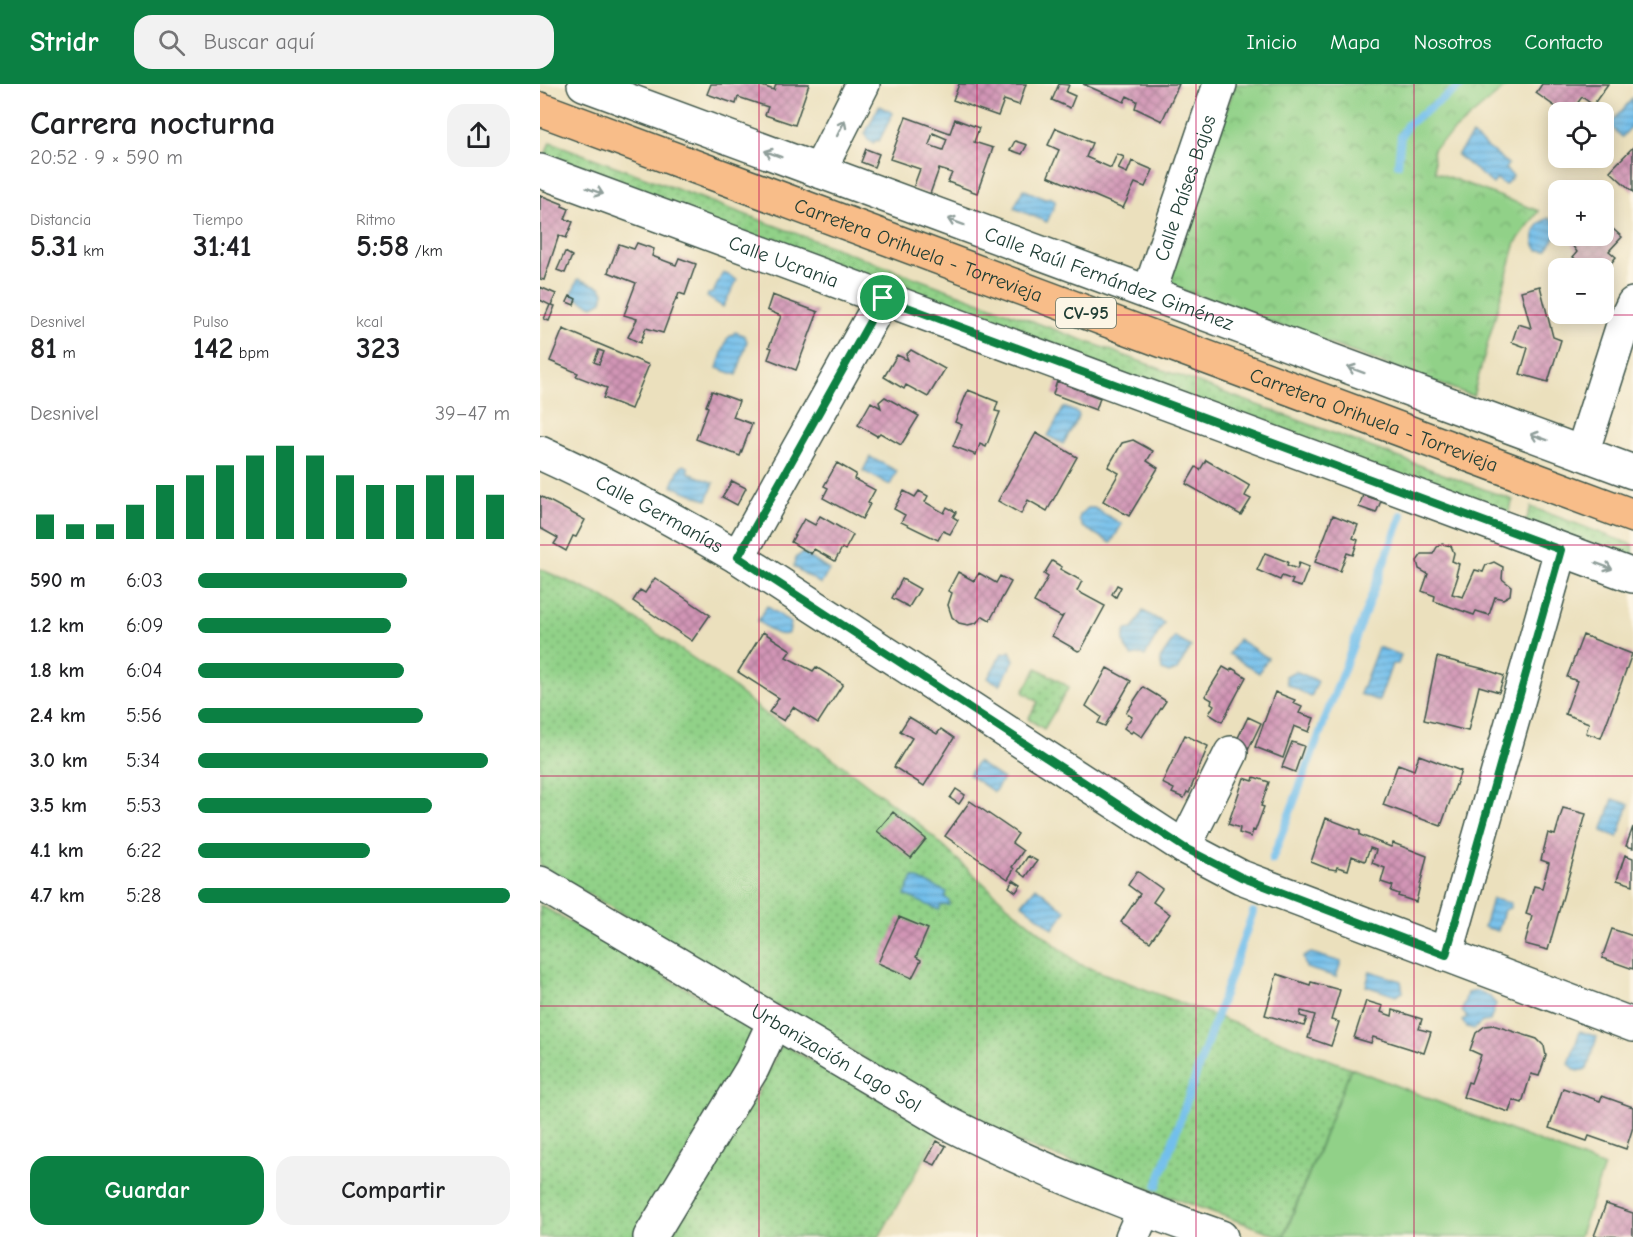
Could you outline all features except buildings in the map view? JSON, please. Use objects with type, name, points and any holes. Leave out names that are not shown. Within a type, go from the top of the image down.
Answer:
[{"type":"main road","name":"Carretera Orihuela - Torrevieja","points":[[540,109],[1633,516]]},
{"type":"main road","name":"Carretera Orihuela - Torrevieja","points":[[540,129],[1633,536]]},
{"type":"street","name":"Calle Raúl Fernández Giménez","points":[[584,84],[1633,472]]},
{"type":"street","points":[[819,171],[863,84]]},
{"type":"street","name":"Calle Países Bajos","points":[[1149,293],[1220,84]]},
{"type":"street","name":"Calle Ucrania","points":[[540,171],[1633,576]]},
{"type":"street","points":[[738,557],[883,298]]},
{"type":"street","points":[[1582,453],[1623,325],[1633,304]]},
{"type":"street","name":"Calle Germanías","points":[[540,453],[667,516],[738,557],[1185,848],[1241,877],[1633,1025]]},
{"type":"street","points":[[1446,955],[1561,550]]},
{"type":"street","points":[[1185,848],[1231,753]]},
{"type":"street","name":"Urbanización Lago Sol","points":[[540,883],[947,1123],[1138,1224],[1221,1237]]},
{"type":"street","points":[[650,1237],[752,1069],[774,1022]]},
{"type":"green space","points":[[1235,84],[1509,84],[1433,149],[1435,172],[1539,211],[1516,242],[1473,396],[1171,286],[1170,282]]},
{"type":"green space","points":[[550,142],[1513,500],[1506,519],[543,161]]},
{"type":"green space","points":[[1531,507],[1633,545],[1633,565],[1524,526]]},
{"type":"green space","points":[[540,569],[601,596],[718,675],[767,715],[822,750],[919,824],[1007,905],[1079,964],[1351,1068],[1283,1237],[1021,1144],[875,1065],[540,865]]},
{"type":"green space","points":[[1037,668],[1069,687],[1044,729],[1028,719],[1038,702],[1023,692]]},
{"type":"green space","points":[[540,905],[753,1027],[753,1040],[637,1237],[540,1237]]},
{"type":"green space","points":[[782,1044],[939,1133],[879,1237],[670,1237],[757,1095]]},
{"type":"green space","points":[[1351,1068],[1604,1167],[1579,1237],[1284,1237]]},
{"type":"water","points":[[1633,98],[1633,125],[1622,137],[1614,130],[1614,119]]},
{"type":"water","points":[[879,106],[893,113],[879,141],[873,143],[865,134]]},
{"type":"water","points":[[1472,135],[1508,164],[1505,169],[1513,176],[1505,185],[1497,179],[1493,184],[1457,155]]},
{"type":"water","points":[[1023,189],[1045,199],[1050,197],[1055,200],[1047,222],[1014,208]]},
{"type":"water","points":[[1548,218],[1549,246],[1546,250],[1538,250],[1534,241],[1535,231]]},
{"type":"water","points":[[723,272],[737,280],[723,307],[707,297],[708,294],[713,293]]},
{"type":"water","points":[[578,279],[600,287],[604,292],[602,301],[593,306],[571,296]]},
{"type":"water","points":[[735,332],[744,335],[747,341],[737,375],[717,368],[727,339]]},
{"type":"water","points":[[1064,407],[1078,413],[1079,417],[1063,444],[1048,436]]},
{"type":"water","points":[[870,457],[897,471],[890,485],[863,471]]},
{"type":"water","points":[[684,465],[688,467],[689,473],[714,483],[707,500],[672,486],[679,469]]},
{"type":"water","points":[[1088,508],[1094,508],[1122,524],[1111,543],[1083,527],[1079,520],[1080,515]]},
{"type":"water","points":[[803,553],[829,570],[821,584],[794,567],[795,558]]},
{"type":"water","points":[[767,606],[791,623],[789,633],[777,633],[758,621]]},
{"type":"water","points":[[1143,611],[1164,623],[1145,656],[1142,654],[1132,656],[1124,644],[1124,637],[1126,630],[1133,629]]},
{"type":"water","points":[[1175,637],[1191,647],[1177,670],[1169,673],[1162,670],[1160,659]]},
{"type":"water","points":[[1238,639],[1268,658],[1259,673],[1229,654]]},
{"type":"water","points":[[1378,647],[1401,655],[1398,664],[1392,664],[1379,701],[1360,694]]},
{"type":"water","points":[[1010,651],[1014,660],[1000,685],[988,678],[1002,653]]},
{"type":"water","points":[[1295,671],[1318,681],[1311,697],[1287,684],[1286,676]]},
{"type":"water","points":[[977,762],[1003,779],[994,792],[969,775]]},
{"type":"water","points":[[1613,799],[1629,804],[1618,837],[1602,831]]},
{"type":"water","points":[[913,877],[947,892],[945,897],[949,905],[941,905],[939,910],[905,895]]},
{"type":"water","points":[[1036,887],[1066,911],[1053,929],[1022,904]]},
{"type":"water","points":[[1492,899],[1511,903],[1510,908],[1504,910],[1498,931],[1484,927]]},
{"type":"water","points":[[1311,953],[1341,962],[1336,977],[1306,968],[1303,957]]},
{"type":"water","points":[[1370,971],[1401,981],[1403,992],[1396,996],[1366,986]]},
{"type":"water","points":[[1478,991],[1489,996],[1496,1004],[1490,1021],[1482,1022],[1474,1029],[1467,1027],[1462,1021],[1467,1017],[1462,1011],[1467,993]]},
{"type":"water","points":[[1580,1031],[1597,1037],[1587,1069],[1577,1071],[1569,1064]]},
{"type":"waterway","points":[[1398,164],[1401,136],[1407,125],[1463,84]]},
{"type":"waterway","points":[[1272,860],[1402,515]]},
{"type":"waterway","points":[[1157,1186],[1253,912]]},
{"type":"route","points":[[883,298],[1561,550],[1446,955],[1241,877],[1185,848],[738,557],[883,298]]}]
